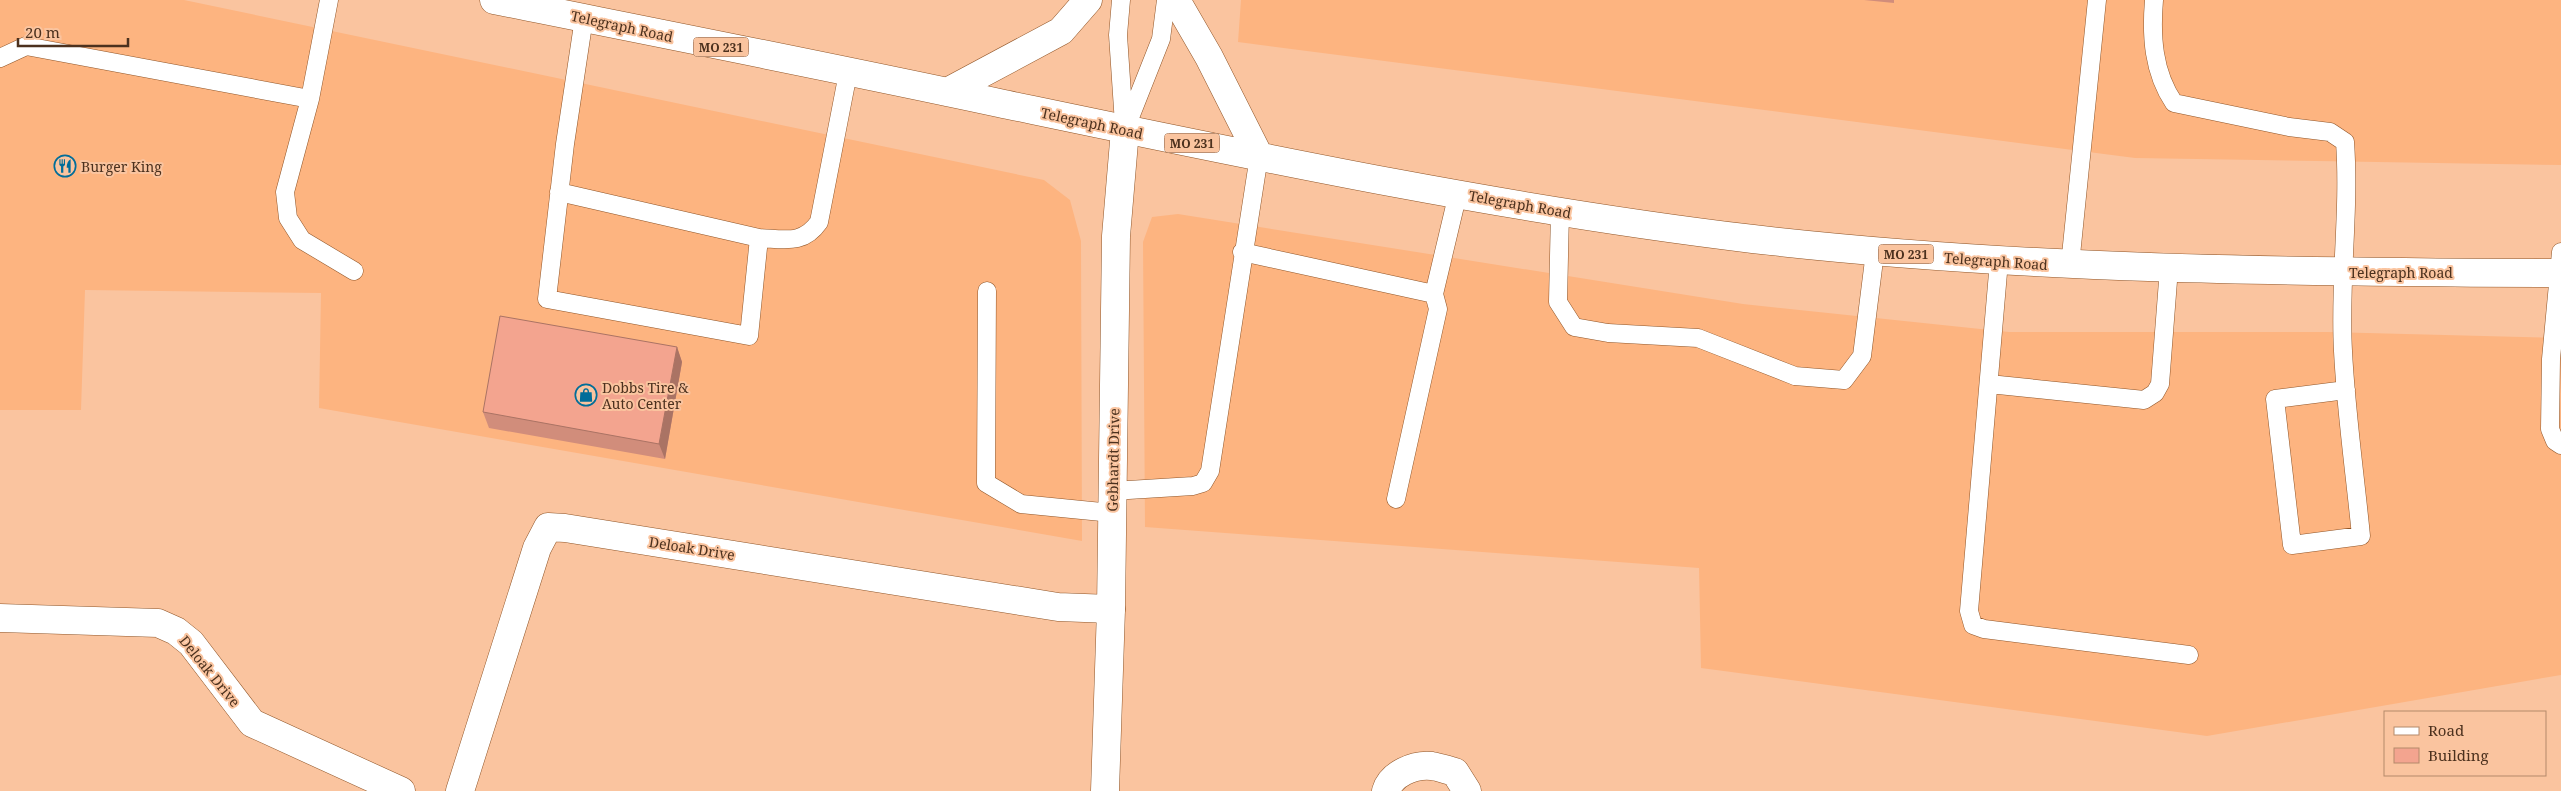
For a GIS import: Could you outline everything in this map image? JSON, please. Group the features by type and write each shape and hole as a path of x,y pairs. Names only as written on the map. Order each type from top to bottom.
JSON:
{"main road":[{"name":"Telegraph Road","path":"494,0 1259,156 1560,211 1729,236 1874,252 2070,265 2342,272 2561,266"},
{"path":"947,92 1061,31 1088,0"},
{"path":"1176,0 1209,56 1259,156"},
{"name":"Gebhardt Drive","path":"1105,791 1111,609 1116,236 1125,130"},
{"name":"Deloak Drive","path":"460,791 537,548 548,527 565,528 1058,607 1111,609"},
{"name":"Deloak Drive","path":"0,618 158,622 176,631 191,643 252,723 401,791"},
{"path":"1386,791 1388,783 1405,770 1430,766 1455,772 1468,791"}],"lane":[{"path":"329,0 310,99 285,192 288,218 302,240 354,271"},
{"path":"1121,0 1118,35 1125,130"},
{"path":"1125,130 1162,39 1166,0"},
{"path":"2070,265 2097,0"},
{"path":"2154,0 2152,23 2155,59 2162,85 2174,103 2289,127 2330,132 2344,142 2347,173 2342,272 2343,351 2361,536 2292,545 2275,399 2346,390"},
{"path":"584,18 559,192 547,299 750,336 759,238"},
{"path":"0,58 26,46 310,99"},
{"path":"559,192 759,238 793,239 810,234 819,222 848,73"},
{"path":"987,291 986,483 1021,504 1112,502 1193,486 1203,482 1210,471 1242,252 1259,156"},
{"path":"1396,499 1438,309 1434,294 1458,193"},
{"path":"1560,211 1558,302 1574,327 1608,333 1698,338 1795,376 1844,380 1862,356 1874,252"},
{"path":"1242,252 1434,294"},
{"path":"1999,261 1970,611 1973,625 1984,629 2190,655"},
{"path":"2561,266 2551,359 2550,429 2555,441 2561,445"},
{"path":"1989,384 2144,400 2155,393 2160,384 2169,268"}],"shaded area":[{"path":"0,0 184,0 1044,180 1070,200 1081,241 1082,541 319,408 321,293 85,290 81,410 0,410"},
{"path":"1241,0 2561,0 2561,165 2135,158 1238,42"},
{"path":"1178,214 1743,304 2009,332 2328,332 2561,338 2561,675 2207,736 1701,668 1699,568 1145,527 1143,242 1152,217"}],"building":[{"name":"Dobbs Tire & Auto Center","path":"500,316 677,347 659,444 483,412"}],"place":[{"name":"Burger King","path":"65,166"},
{"name":"Dobbs Tire & Auto Center","path":"586,395"}]}
